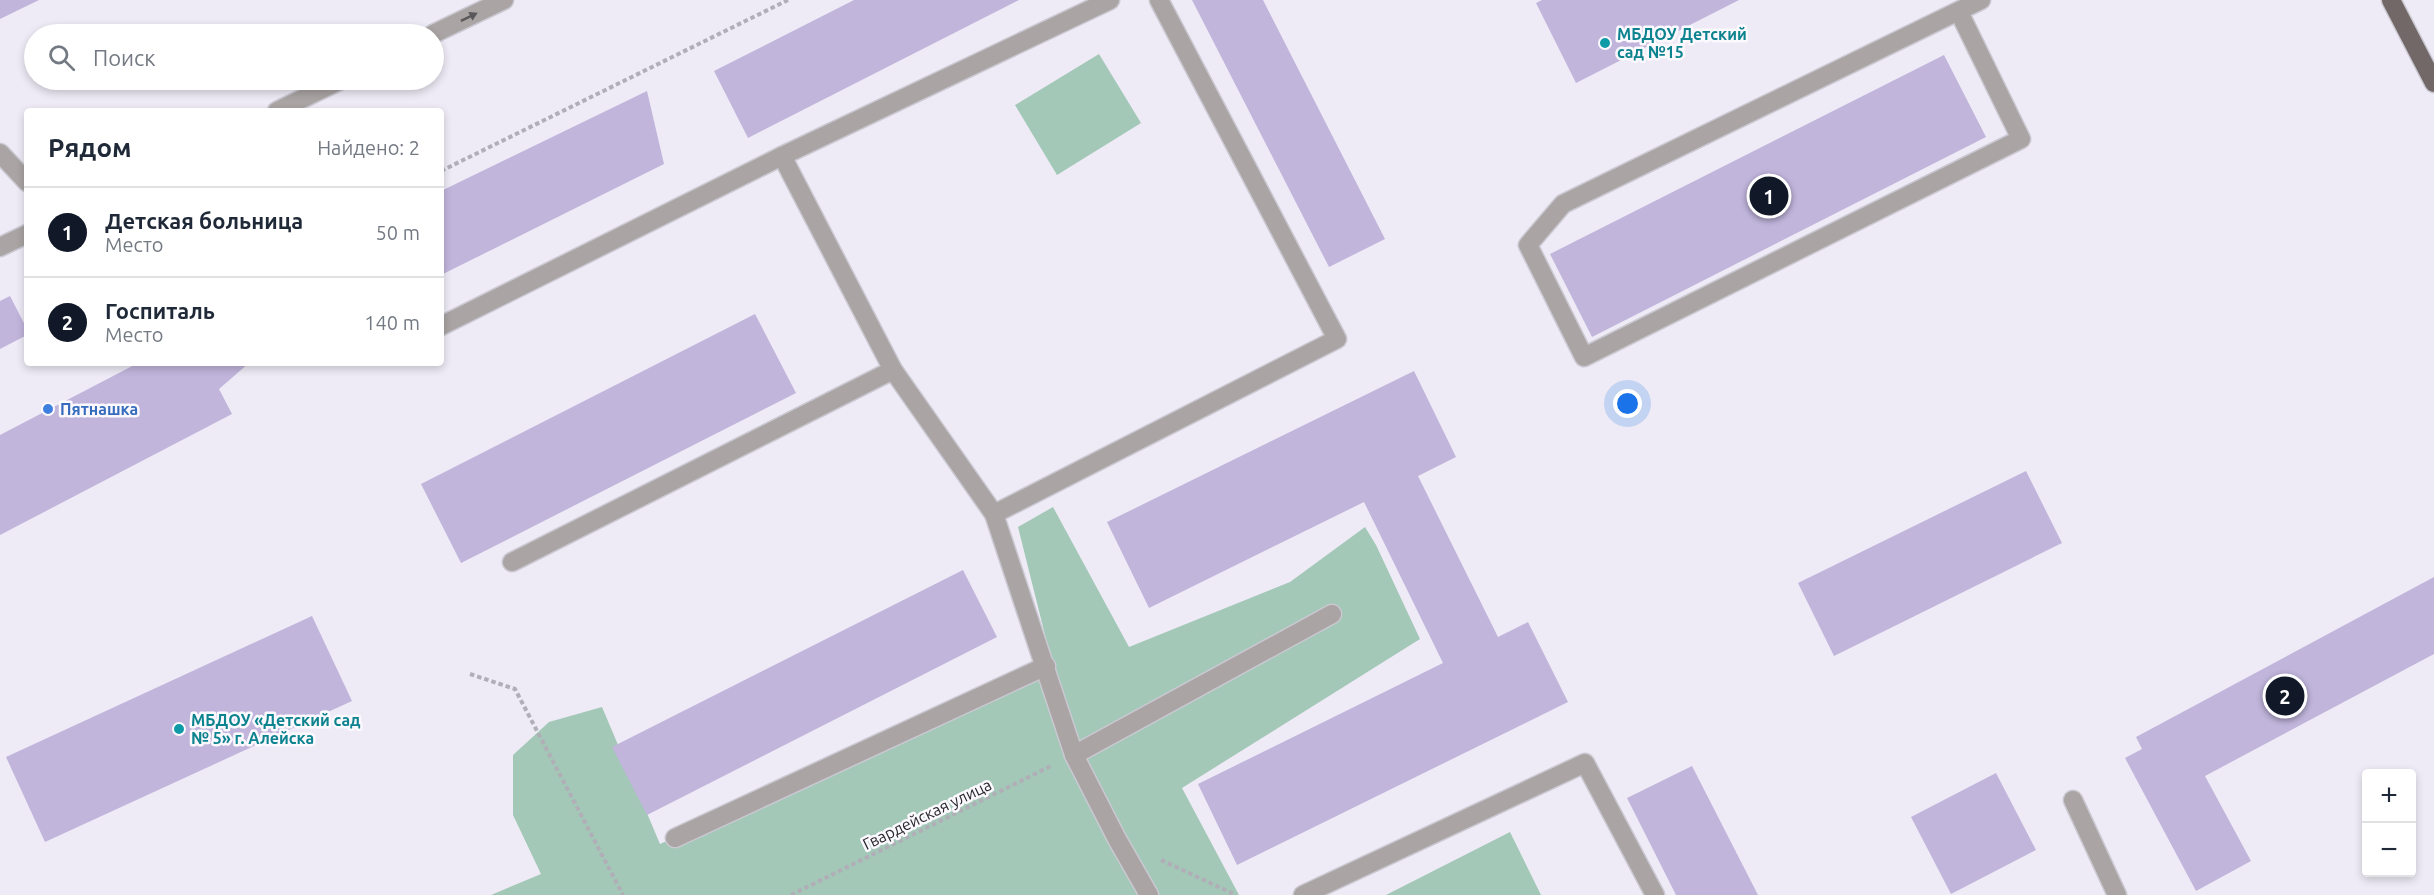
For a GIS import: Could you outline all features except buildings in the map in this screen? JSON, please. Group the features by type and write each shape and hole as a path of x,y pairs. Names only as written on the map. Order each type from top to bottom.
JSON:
{"main road":[{"path":"2391,0 2434,83"}],"street":[{"path":"444,29 504,0"},
{"path":"444,325 782,156 1110,0"},
{"path":"994,514 1337,339 1160,0"},
{"path":"1959,12 2021,139 1584,357 1528,245 1563,204 1981,0"},
{"path":"283,108 320,90"},
{"path":"0,153 24,179"},
{"path":"782,156 892,370 994,514 1074,755 1149,895"},
{"path":"0,247 24,235"},
{"path":"512,562 892,370"},
{"path":"1074,755 1332,614"},
{"path":"675,838 1046,666"},
{"path":"1303,895 1585,764 1654,895"},
{"path":"2073,800 2117,895"}],"path":[{"path":"444,170 788,0"},
{"path":"470,674 515,689 623,895"},
{"name":"Гвардейская улица","path":"791,895 1074,755"},
{"path":"1161,860 1236,895"}],"green space":[{"path":"1099,54 1141,123 1057,175 1015,105"},
{"path":"1053,507 1129,647 1290,582 1365,527 1376,545 1420,639 1182,788 1239,895 491,895 541,874 513,815 513,755 549,722 602,707 660,844 1028,681 1051,659 1018,527"},
{"path":"1510,832 1541,895 1386,895"}],"place":[{"name":"МБДОУ Детский сад №15","path":"1605,43"},
{"name":"Детская больница","path":"1769,196"},
{"name":"Пятнашка","path":"48,409"},
{"name":"Госпиталь","path":"2285,696"},
{"name":"МБДОУ «Детский сад № 5» г. Алейска","path":"179,729"}]}
